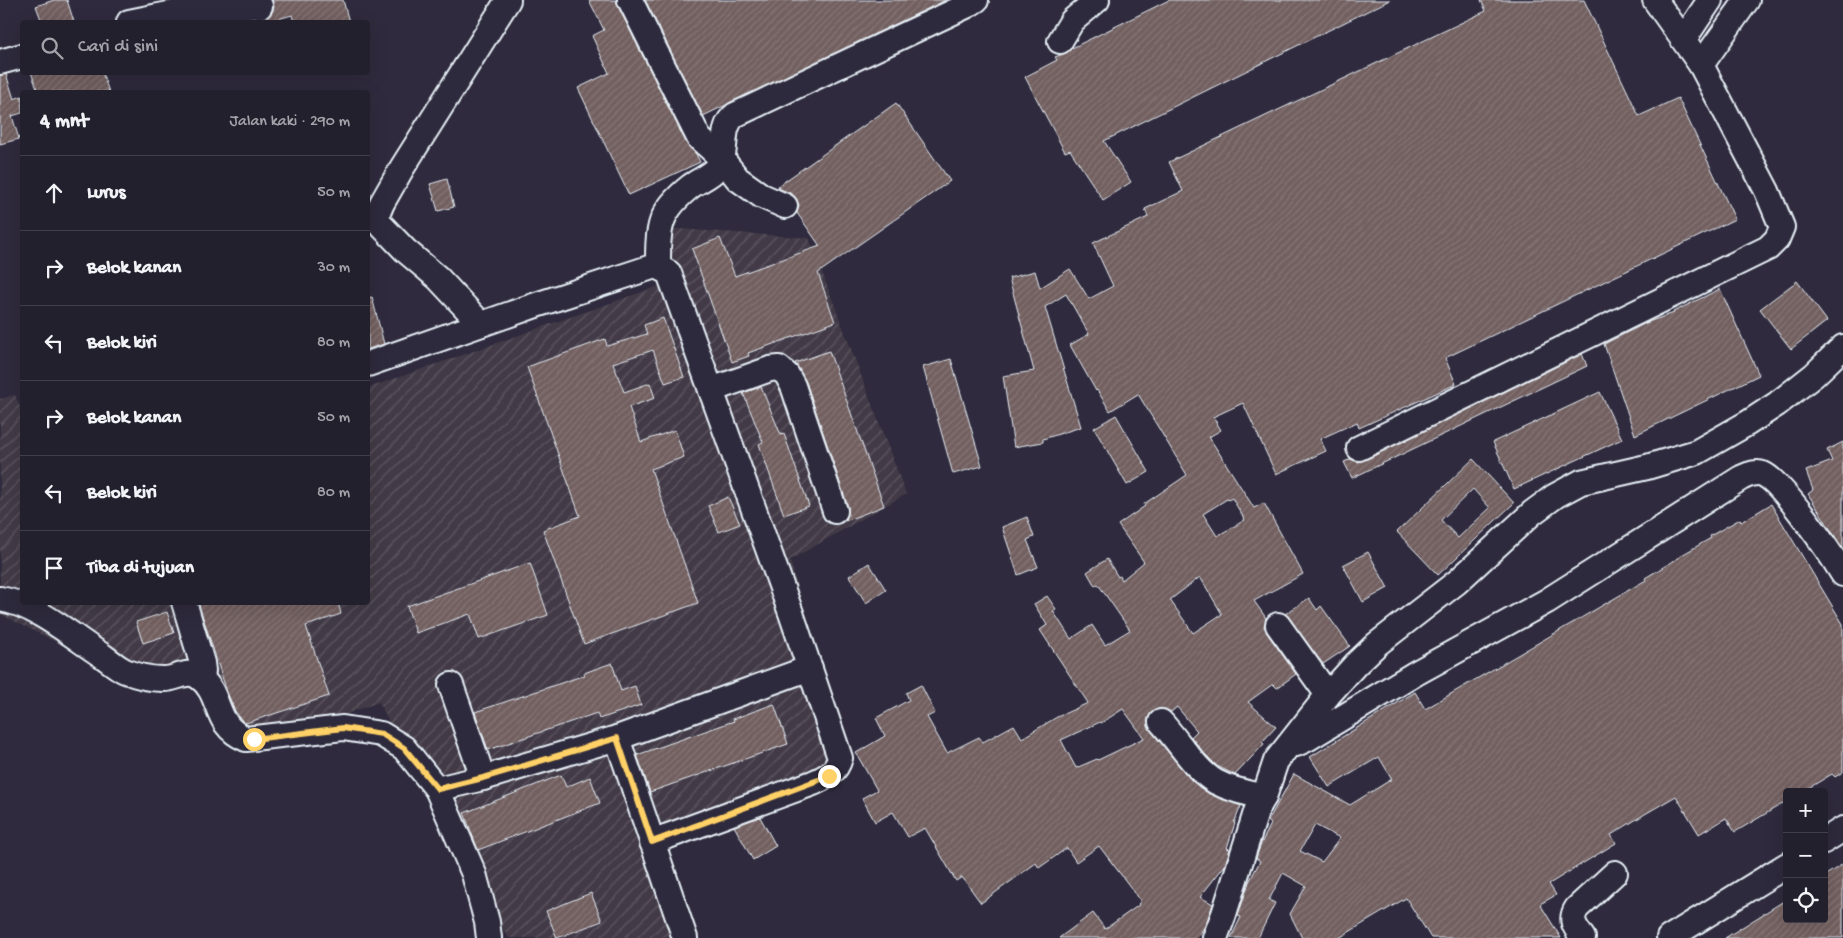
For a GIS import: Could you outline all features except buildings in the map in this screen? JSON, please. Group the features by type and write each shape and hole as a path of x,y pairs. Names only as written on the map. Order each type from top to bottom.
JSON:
{"street":[{"path":"481,324 438,278 406,251 380,224 377,215 402,168 508,0"},
{"path":"630,0 699,138 722,159 738,179 762,196 785,206"},
{"path":"658,267 658,237 661,218 673,202 691,186 717,168 722,159 726,125 735,115 976,0"},
{"path":"1060,41 1072,21 1097,0"},
{"path":"1359,448 1768,248 1777,239 1782,227 1767,191 1701,65 1655,0"},
{"path":"1684,39 1710,0"},
{"path":"1701,65 1747,0"},
{"path":"140,20 183,12 260,6"},
{"path":"0,62 20,57"},
{"path":"370,363 652,267 658,267 669,273 672,278 840,758 837,768 829,776 652,842"},
{"path":"1214,938 1224,914 1257,809 1264,797 1276,761 1328,695 1377,644 1457,582 1532,513 1555,496 1581,482 1647,467 1697,452 1777,404 1814,375 1843,347"},
{"path":"711,390 770,369 779,368 787,374 793,386 834,510"},
{"path":"1285,749 1307,739 1416,673 1547,601 1751,473 1760,473 1776,483 1832,556 1843,574"},
{"path":"0,599 37,613 125,671 165,680 187,673 199,677 208,686 228,728 246,739 343,728 382,734 404,748 438,789 474,874 487,922 489,938"},
{"path":"185,605 202,662 203,671 199,677"},
{"path":"1278,624 1328,695"},
{"path":"438,789 483,778 617,738 810,668"},
{"path":"451,685 483,778"},
{"path":"1161,722 1201,771 1214,782 1237,791 1264,797"},
{"path":"617,738 685,938"},
{"path":"1828,838 1843,829"},
{"path":"1670,938 1696,931 1783,868"},
{"path":"1583,938 1573,922 1573,914 1615,873"},
{"path":"479,897 505,938"}],"shaded area":[{"path":"663,228 809,238 906,494 790,560 846,767 657,834 695,938 509,938 466,878 379,702 251,749 192,689 135,681 0,614 0,399 15,395 20,407 20,605 370,605 370,387 679,279"}],"route":[{"path":"254,739 343,728 382,734 404,748 438,789 483,778 617,738 652,842 829,776"}]}
